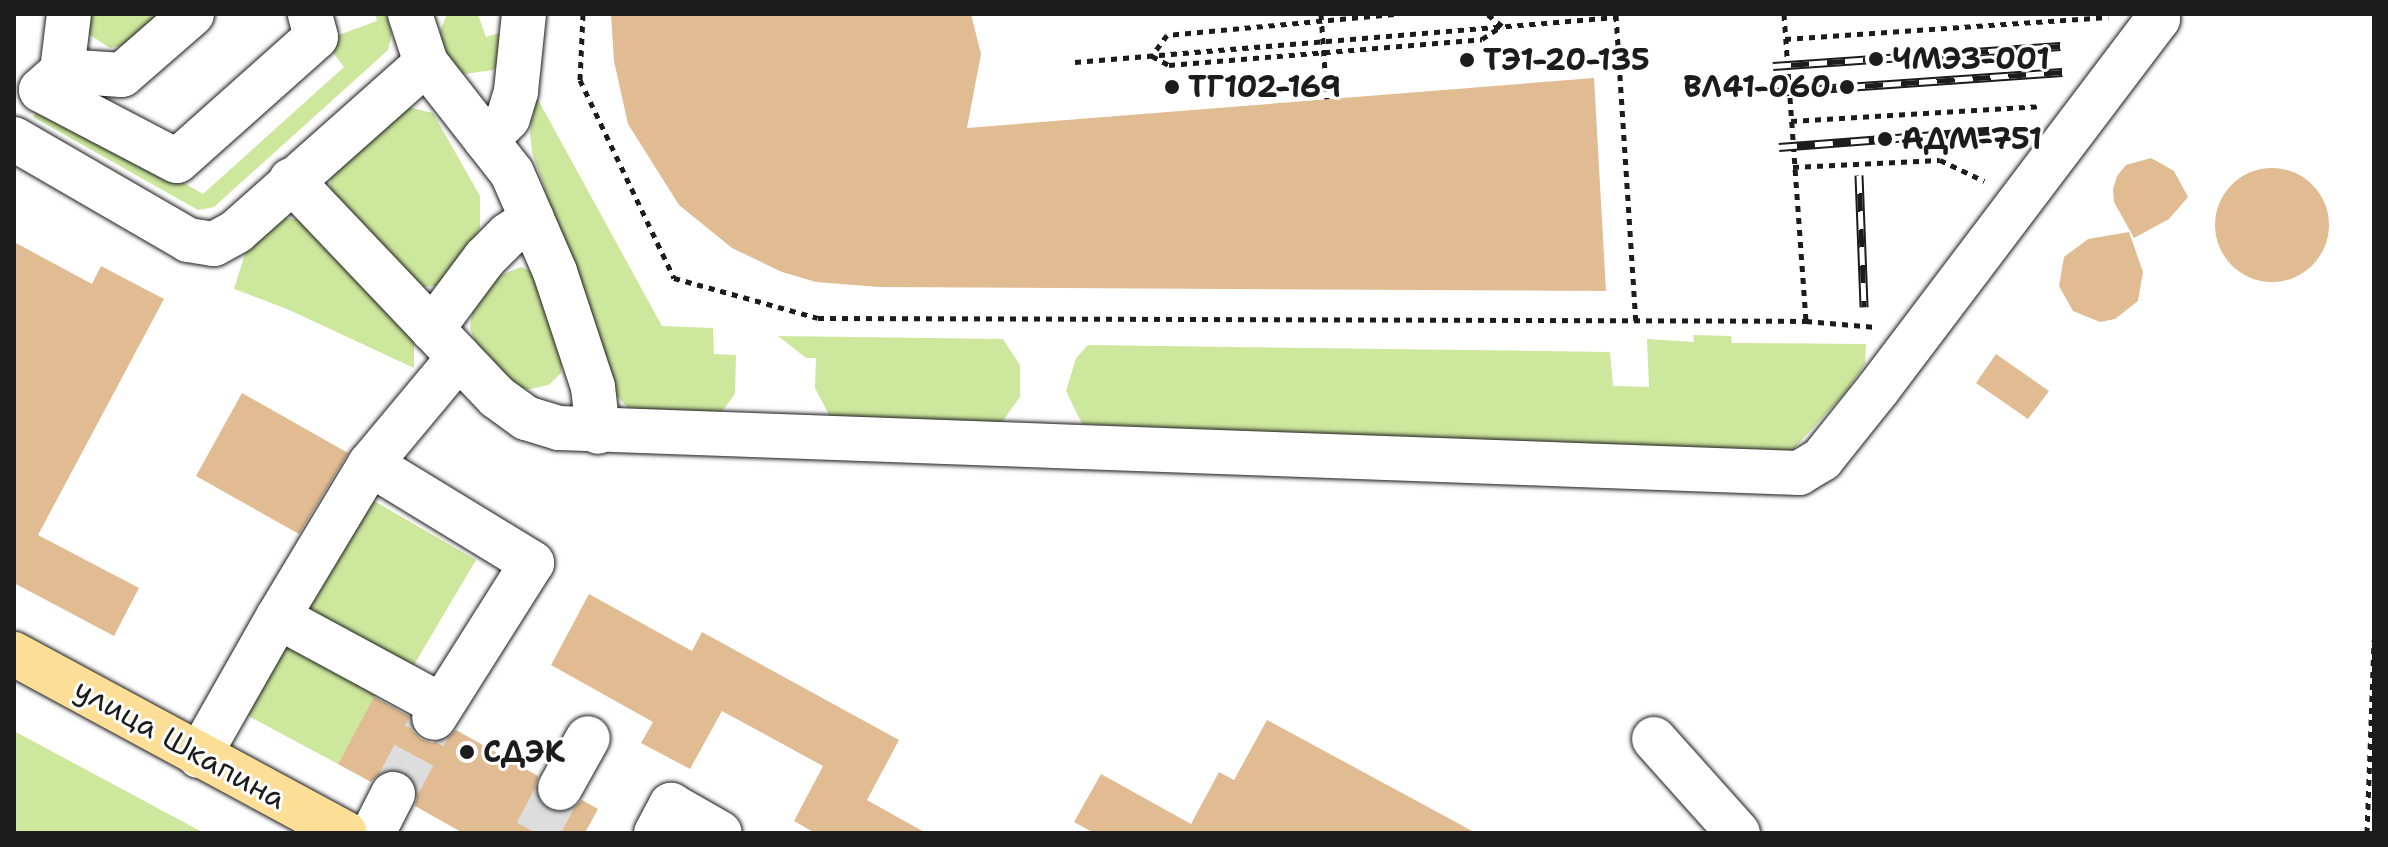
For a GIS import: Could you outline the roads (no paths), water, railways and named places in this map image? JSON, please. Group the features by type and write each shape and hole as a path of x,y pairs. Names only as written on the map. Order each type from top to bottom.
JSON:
{"main road":[{"name":"улица Шкапина","path":"14,654 345,833"}],"lane":[{"path":"39,92 69,14"},
{"path":"39,92 122,75 192,14"},
{"path":"39,92 177,161 316,37 310,14"},
{"path":"410,14 426,63 512,173 555,272 593,387 598,432"},
{"path":"486,140 508,118 516,91 524,14"},
{"path":"291,180 497,397 526,418 559,428 598,432 1799,473 1822,459 2158,19 2137,15"},
{"path":"14,139 188,240 214,244 237,231 426,63"},
{"path":"199,756 278,617 446,343 485,258 508,235 532,219"},
{"path":"278,617 437,711 532,563 370,464"},
{"path":"560,788 588,738"},
{"path":"1654,739 1738,833"},
{"path":"373,833 393,794"},
{"path":"656,833 671,805 720,833"}],"tunnel":[{"path":"393,794 434,718"},
{"path":"536,833 560,788"}],"railway":[{"path":"1773,66 2060,46"},
{"path":"1775,92 2062,72"},
{"path":"1779,147 1989,131"},
{"path":"1859,175 1864,307"}],"place":[{"name":"ЧМЭ3-001","path":"1876,59"},
{"name":"ТЭ1-20-135","path":"1467,60"},
{"name":"ТГ102-169","path":"1172,87"},
{"name":"ВЛ41-060","path":"1847,87"},
{"name":"АДМ-751","path":"1885,139"},
{"name":"СДЭК","path":"467,752"}]}
